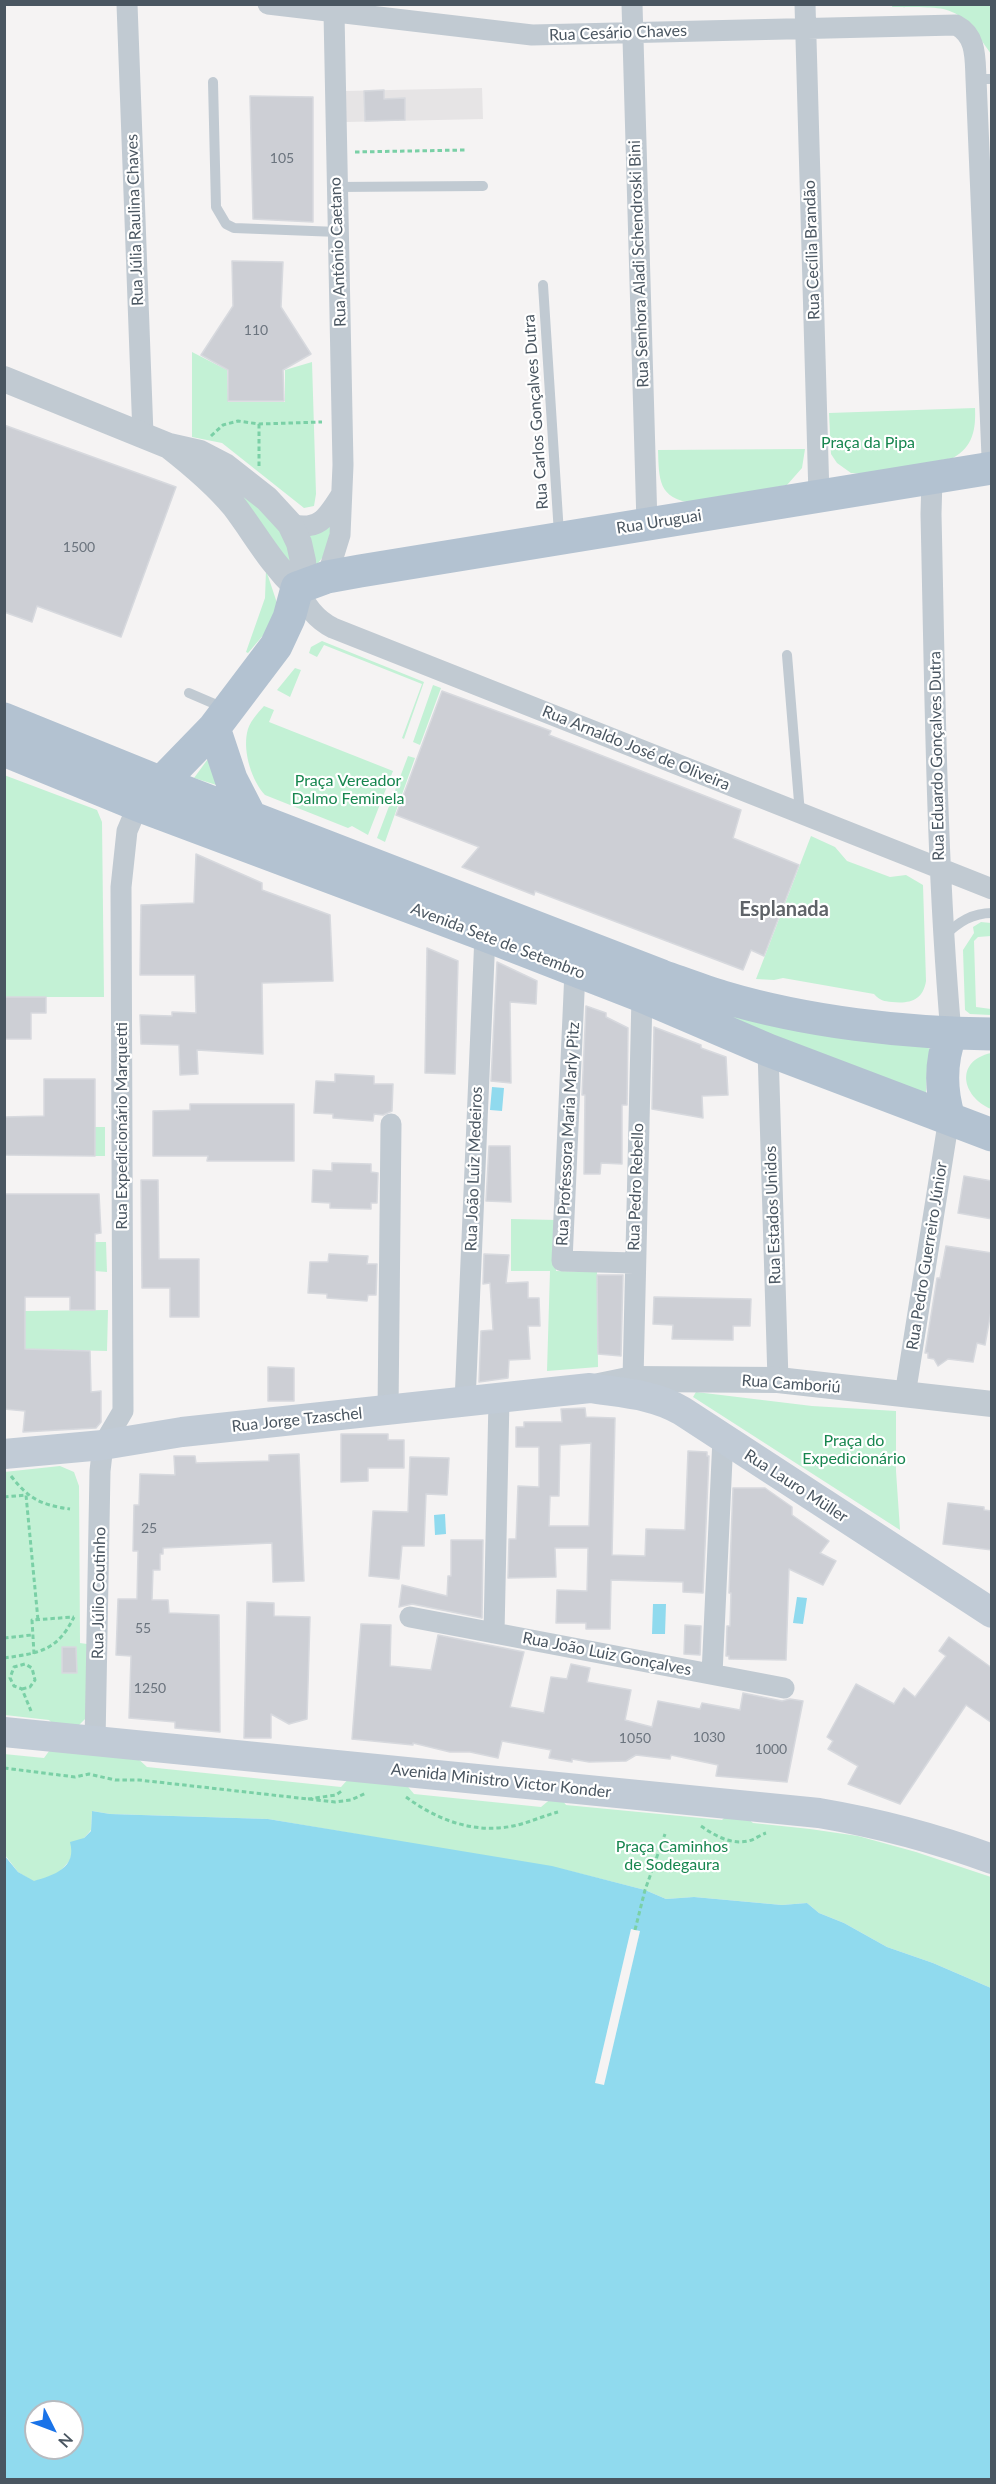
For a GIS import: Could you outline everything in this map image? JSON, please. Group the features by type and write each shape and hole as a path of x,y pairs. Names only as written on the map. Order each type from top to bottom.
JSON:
{"main road":[{"name":"Rua Uruguai","path":"312,582 560,537 992,468"},
{"name":"Rua Antônio Caetano","path":"138,806 220,719 276,646 289,618 312,582"},
{"name":"Avenida Sete de Setembro","path":"4,718 162,783 662,976 723,997 799,1014 951,1034 992,1034"},
{"path":"220,719 231,779 250,816"},
{"name":"Avenida Sete de Setembro","path":"4,750 138,806 485,935 642,996 768,1050 992,1135"},
{"path":"949,1118 942,1082 943,1057 951,1034"},
{"name":"Rua Jorge Tzaschel","path":"8,1465 103,1445 182,1432 590,1388"},
{"name":"Rua Lauro Müller","path":"590,1388 667,1402 992,1613"},
{"name":"Avenida Ministro Victor Konder","path":"4,1732 819,1813 875,1823 947,1843 992,1859"}],"street":[{"name":"Rua Júlia Raulina Chaves","path":"127,4 143,435"},
{"name":"Rua Cesário Chaves","path":"268,4 332,9 532,35 956,25 967,32 974,46 984,79"},
{"name":"Rua Senhora Aladi Schendroski Bini","path":"632,4 647,524"},
{"name":"Rua Cecília Brandão","path":"805,4 819,496"},
{"name":"Rua Antônio Caetano","path":"312,582 340,534 342,492 332,9"},
{"path":"984,79 992,456"},
{"path":"4,379 169,446 200,453 225,466 253,487 290,524 299,543 304,573 312,582"},
{"path":"169,446 202,472 234,506 265,552 312,582"},
{"name":"Rua Eduardo Gonçalves Dutra","path":"932,478 942,937 951,1034"},
{"path":"290,524 311,526 327,516 342,492"},
{"name":"Rua Arnaldo José de Oliveira","path":"312,582 308,608 321,622 333,628 800,815 992,889"},
{"name":"Rua Expedicionário Marquetti","path":"103,1445 123,1411 121,886 127,831 138,806"},
{"name":"Rua João Luiz Medeiros","path":"465,1402 485,935"},
{"name":"Rua Professora Maria Marly Pitz","path":"576,971 562,1262 634,1263"},
{"name":"Rua Pedro Rebello","path":"633,1379 642,996"},
{"name":"Rua Estados Unidos","path":"768,1050 778,1380"},
{"name":"Rua Pedro Guerreiro Júnior","path":"904,1395 949,1118"},
{"path":"388,1411 391,1124"},
{"name":"Rua Camboriú","path":"590,1388 633,1379 778,1380 992,1404"},
{"path":"494,1633 499,1399"},
{"name":"Rua João Luiz Gonçalves","path":"410,1617 712,1674 723,1438"},
{"name":"Rua Júlio Coutinho","path":"95,1742 100,1472 103,1445"},
{"path":"712,1674 784,1688"}],"lane":[{"path":"213,82 216,207 226,224 234,228 338,232"},
{"path":"336,187 483,186"},
{"name":"Rua Carlos Gonçalves Dutra","path":"543,285 560,537"},
{"path":"787,655 800,815"},
{"path":"189,693 220,719"},
{"path":"942,937 959,922 971,916 992,913"}],"path":[{"path":"336,153 465,150"},
{"path":"200,453 212,435 223,425 238,421 259,424 342,422"},
{"path":"253,487 260,476 259,424"},
{"path":"8,1465 26,1495 38,1620"},
{"path":"4,1497 26,1495 44,1503 70,1509"},
{"path":"4,1658 34,1654 52,1647 62,1639 74,1617 32,1620 34,1654"},
{"path":"4,1638 33,1635"},
{"path":"21,1656 21,1664"},
{"path":"21,1664 32,1668 35,1676 33,1684 22,1689 14,1686 10,1675 14,1667 21,1664"},
{"path":"22,1689 32,1712"},
{"path":"4,1768 75,1777 89,1774 115,1780 139,1780 335,1802 351,1800 368,1792"},
{"path":"400,1792 427,1812 454,1823 491,1829 513,1826 560,1811"},
{"path":"692,1822 721,1839 747,1842 773,1832"},
{"path":"635,1930 645,1890 665,1834"}],"shaded area":[{"path":"482,88 483,119 346,122 345,91"}],"green space":[{"path":"893,4 991,5 991,54 969,25 951,11 928,7 892,7"},
{"path":"192,352 227,370 228,402 285,402 285,370 312,362 316,494 314,506 304,508 222,443 192,437"},
{"name":"Praça da Pipa","path":"975,408 972,437 960,454 953,458 866,474 851,473 837,463 831,454 829,413"},
{"path":"805,449 802,468 787,485 693,503 673,497 667,492 660,478 658,450"},
{"path":"221,472 292,539 290,569"},
{"path":"328,524 331,527 326,553 315,567 306,531"},
{"path":"266,570 278,606 283,612 248,653 246,652 265,598"},
{"path":"322,641 424,682 404,739 402,738 422,684 324,645 317,657 309,653 311,647"},
{"path":"295,668 301,670 290,697 277,690"},
{"path":"433,685 441,688 420,745 413,742"},
{"name":"Praça Vereador Dalmo Feminela","path":"264,706 274,710 269,722 393,771 368,835 352,826 348,828 265,795 260,789 250,766 246,741 250,725"},
{"path":"213,752 223,787 194,778"},
{"path":"408,756 415,758 385,842 377,838"},
{"path":"4,775 97,810 102,822 104,997 5,997"},
{"path":"811,836 835,847 847,861 890,877 906,875 923,885 926,981 919,997 904,1002 889,1002 874,994 783,978 756,979"},
{"path":"981,922 991,923 991,936 978,937 974,941 976,1007 991,1009 991,1015 970,1014 965,1010 963,950 974,933 973,927"},
{"path":"681,1002 928,1047 930,1050 926,1093"},
{"path":"992,1053 991,1109 973,1096 966,1079 967,1071 972,1063 979,1057"},
{"path":"95,1127 105,1127 105,1156 95,1156"},
{"path":"511,1219 557,1220 556,1271 597,1272 598,1367 547,1371 550,1271 511,1271"},
{"path":"95,1242 106,1242 107,1272 95,1271"},
{"path":"108,1310 107,1351 25,1349 25,1311"},
{"name":"Praça do Expedicionário","path":"696,1392 812,1406 896,1411 896,1471 900,1530 693,1397"},
{"path":"60,1466 74,1472 79,1486 80,1643 87,1644 86,1718 79,1725 55,1726 49,1720 5,1715 4,1472"},
{"name":"Praça Caminhos de Sodegaura","path":"52,1747 134,1755 147,1767 341,1787 350,1777 404,1782 414,1794 541,1807 553,1797 560,1797 566,1805 722,1820 727,1815 746,1817 753,1823 858,1836 991,1877 991,1988 933,1963 887,1947 844,1923 819,1913 807,1903 782,1905 694,1897 666,1899 645,1890 566,1870 268,1819 110,1814 92,1811 91,1830 72,1852 70,1860 58,1874 34,1882 18,1872 5,1855 4,1754 44,1758"}],"water":[{"path":"492,1087 504,1088 502,1111 490,1110"},
{"path":"445,1514 446,1534 435,1535 434,1515"},
{"path":"797,1597 807,1598 803,1624 793,1623"},
{"path":"653,1604 666,1604 665,1634 652,1634"},
{"path":"92,1811 110,1814 268,1819 552,1866 645,1890 666,1899 694,1897 782,1905 807,1903 819,1913 844,1923 887,1947 933,1963 991,1988 991,2479 5,2479 4,1855 18,1872 34,1881 62,1869 70,1858 70,1842 84,1838 91,1831"}],"pier":[{"path":"631,1929 640,1931 604,2085 595,2083"}],"building":[{"path":"384,90 384,99 405,98 405,120 365,121 364,91"},
{"path":"250,96 313,97 313,222 253,219"},
{"path":"232,261 283,262 281,307 311,354 283,370 284,401 228,401 228,370 201,355 233,306"},
{"path":"4,425 176,487 121,637 37,606 32,622 4,612"},
{"path":"442,691 551,731 549,735 741,810 733,838 799,865 764,956 751,950 743,970 535,891 534,895 462,867 479,847 396,815"},
{"path":"196,854 262,883 262,890 330,915 333,981 262,983 263,1054 197,1050 198,1074 180,1075 179,1045 141,1044 140,1015 172,1016 172,1012 196,1013 195,975 140,975 141,905 194,903"},
{"path":"427,948 458,961 455,1074 425,1073"},
{"path":"497,962 537,981 536,1004 510,1002 511,1083 491,1081"},
{"path":"4,997 46,997 46,1013 31,1013 31,1039 4,1039"},
{"path":"586,1006 606,1013 606,1017 628,1028 627,1105 622,1105 622,1164 601,1163 600,1174 584,1174 585,1095 582,1095"},
{"path":"654,1027 726,1057 728,1095 702,1096 703,1118 652,1109"},
{"path":"335,1074 374,1076 374,1084 393,1084 392,1111 383,1115 374,1114 373,1121 333,1118 333,1114 314,1113 316,1081 335,1082"},
{"path":"44,1079 95,1079 95,1156 4,1155 5,1117 44,1116"},
{"path":"190,1104 294,1104 294,1161 207,1161 208,1156 153,1156 153,1111 190,1110"},
{"path":"489,1146 510,1146 511,1202 486,1201"},
{"path":"332,1163 371,1164 371,1172 378,1173 377,1203 371,1203 371,1209 330,1208 330,1203 312,1202 313,1170 332,1171"},
{"path":"964,1176 992,1181 992,1219 958,1213"},
{"path":"141,1180 158,1180 159,1259 199,1259 199,1317 170,1317 170,1288 142,1288"},
{"path":"4,1194 99,1194 101,1233 95,1234 95,1310 70,1310 70,1297 25,1297 25,1349 90,1351 91,1392 101,1391 101,1422 96,1428 23,1432 25,1411 4,1409"},
{"path":"946,1246 992,1253 992,1306 985,1345 977,1343 973,1362 948,1359 938,1366 934,1359 928,1358 928,1353 925,1353 937,1278 940,1278"},
{"path":"329,1254 368,1256 367,1264 377,1264 376,1295 368,1295 367,1301 327,1298 327,1294 308,1293 310,1262 328,1262"},
{"path":"484,1254 509,1255 506,1283 528,1282 528,1298 539,1298 540,1326 528,1326 530,1359 509,1360 508,1378 479,1382 481,1331 493,1330 490,1283 483,1284"},
{"path":"597,1275 623,1275 621,1356 598,1354"},
{"path":"654,1297 751,1299 750,1326 733,1326 733,1340 672,1339 673,1325 653,1324"},
{"path":"268,1367 294,1368 294,1401 268,1401"},
{"path":"585,1408 586,1417 615,1418 612,1555 645,1556 646,1529 685,1530 688,1451 707,1452 709,1456 703,1593 683,1592 683,1582 611,1580 610,1629 586,1629 586,1623 556,1623 557,1590 587,1591 588,1548 555,1548 556,1577 508,1578 509,1539 516,1539 518,1486 539,1487 539,1447 516,1447 516,1427 524,1427 524,1422 562,1422 561,1409","holes":["591,1443 589,1526 549,1526 550,1496 559,1496 560,1445"]},
{"path":"341,1434 388,1434 388,1440 404,1440 404,1468 368,1468 368,1481 341,1482"},
{"path":"299,1454 304,1581 273,1582 272,1543 163,1548 163,1554 160,1554 160,1570 153,1570 152,1600 168,1600 169,1613 219,1615 220,1732 175,1728 175,1722 129,1718 131,1656 116,1655 118,1599 137,1599 138,1551 133,1551 134,1505 139,1505 140,1474 175,1475 174,1456 195,1456 196,1463 269,1461 269,1455"},
{"path":"410,1457 449,1458 447,1495 426,1494 424,1546 402,1546 399,1579 369,1576 373,1511 408,1512"},
{"path":"733,1488 765,1488 792,1507 792,1515 829,1541 820,1553 836,1561 823,1585 789,1569 786,1660 729,1659 729,1656 726,1656 727,1626 730,1626"},
{"path":"948,1503 984,1507 984,1510 992,1511 992,1550 943,1544"},
{"path":"451,1540 483,1540 482,1618 412,1604 399,1607 402,1585 447,1596 448,1576 451,1576"},
{"path":"247,1602 274,1603 274,1616 310,1617 307,1719 289,1724 271,1714 271,1738 244,1738"},
{"path":"361,1624 391,1625 390,1666 431,1670 438,1635 524,1652 510,1707 544,1713 551,1677 567,1679 571,1664 590,1668 587,1682 631,1690 625,1720 652,1727 658,1701 700,1709 702,1703 740,1710 743,1693 782,1701 790,1699 803,1701 787,1782 716,1776 718,1765 671,1755 670,1759 636,1755 626,1761 589,1762 572,1759 572,1762 549,1758 551,1750 502,1741 498,1758 470,1752 450,1752 413,1743 413,1745 352,1739"},
{"path":"685,1625 701,1626 700,1655 684,1654"},
{"path":"949,1637 992,1668 992,1723 966,1705 900,1804 848,1784 858,1766 828,1749 833,1741 827,1737 856,1684 894,1704 904,1688 915,1697 946,1656 939,1651"},
{"path":"62,1647 76,1647 77,1673 62,1673"}],"district":[{"name":"Esplanada","path":"784,910"}]}
